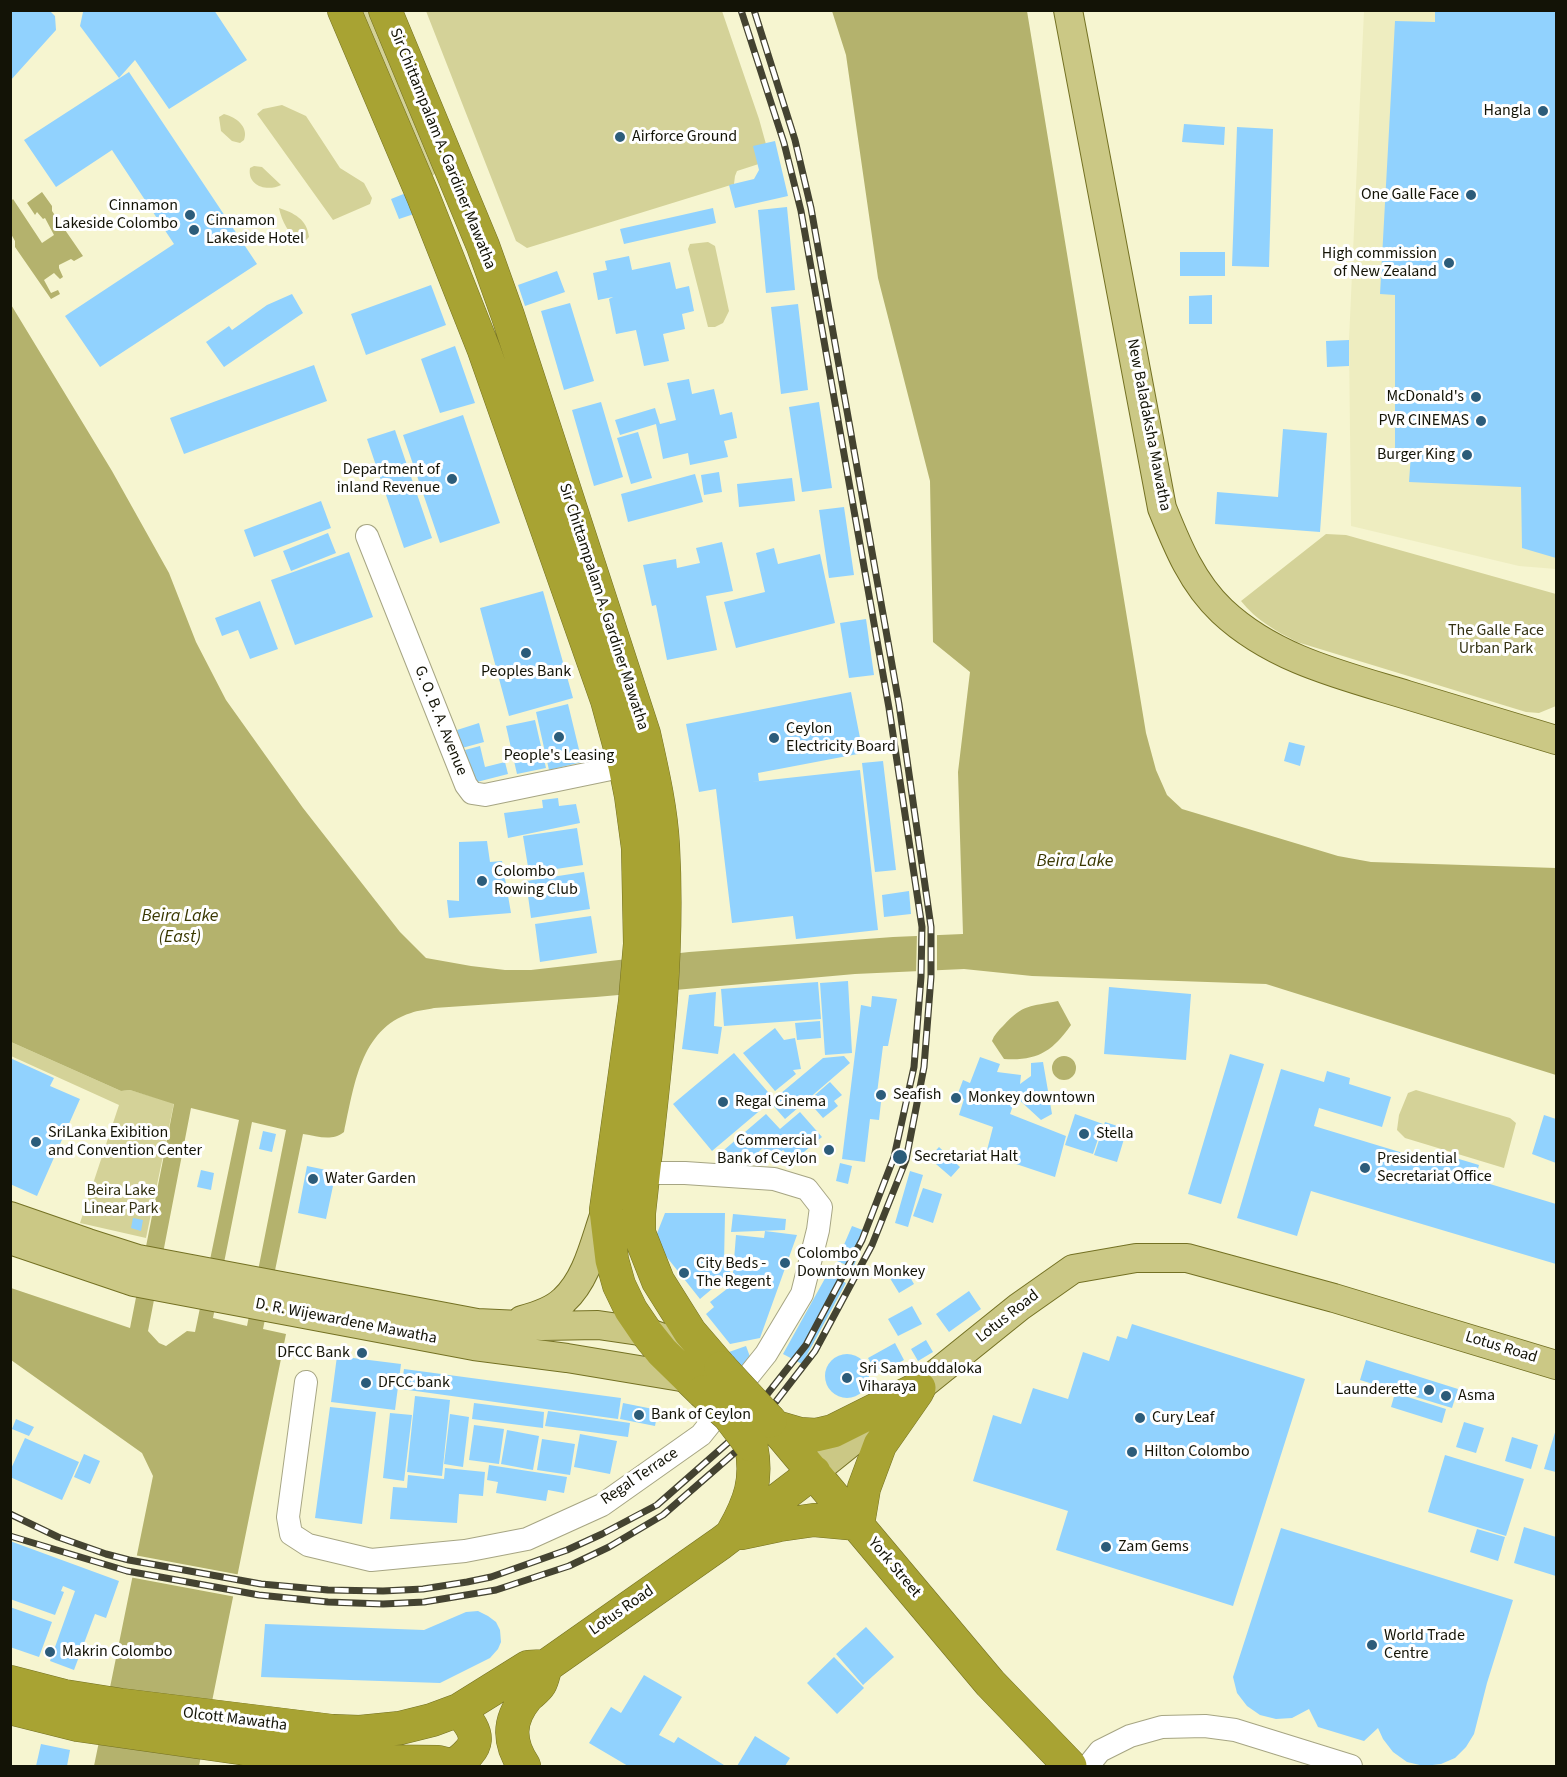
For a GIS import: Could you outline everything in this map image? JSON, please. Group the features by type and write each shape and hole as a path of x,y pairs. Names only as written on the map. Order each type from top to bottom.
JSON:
{"highway":[{"name":"Sir Chittampalam A. Gardiner Mawatha","path":"344,10 423,196 484,350 607,700 631,796 652,944"},
{"name":"Sir Chittampalam A. Gardiner Mawatha","path":"385,10 483,246 508,316 644,734 656,790 663,845 648,1001 639,1233"},
{"name":"Sir Chittampalam A. Gardiner Mawatha","path":"648,1001 610,1173 606,1210 612,1260 619,1285 631,1310 646,1332 703,1379"},
{"path":"639,1233 668,1299 690,1332 703,1379"},
{"name":"York Street","path":"703,1379 729,1416 766,1431 814,1472 990,1683 1070,1767"},
{"path":"730,1536 746,1510 753,1484 754,1464 766,1431 816,1435 833,1431 920,1388"},
{"path":"730,1536 814,1520 858,1524 864,1488 880,1445 920,1388"},
{"name":"Lotus Road","path":"459,1710 528,1667 546,1665 730,1536 814,1472"},
{"name":"Lotus Road","path":"518,1753 515,1717 527,1697 540,1683 546,1665"},
{"name":"Olcott Mawatha","path":"10,1682 37,1690 87,1713"},
{"name":"Olcott Mawatha","path":"10,1708 45,1718 87,1713 227,1733 342,1761 372,1764 423,1761 454,1766"},
{"path":"454,1766 467,1756 474,1745 475,1736 459,1710"},
{"name":"Olcott Mawatha","path":"227,1733 360,1732 417,1724 459,1710"}],"main road":[{"name":"New Baladaksha Mawatha","path":"1068,10 1162,508 1192,574 1220,610 1256,638 1314,667 1557,740"},
{"path":"508,1324 542,1314 564,1300 580,1279 606,1210"},
{"name":"D. R. Wijewardene Mawatha","path":"10,1216 88,1243 136,1270"},
{"path":"567,1358 597,1325 619,1285 639,1233"},
{"name":"D. R. Wijewardene Mawatha","path":"10,1240 136,1270 295,1301 474,1346 703,1379"},
{"name":"Lotus Road","path":"814,1472 1019,1307 1073,1269 1136,1258 1187,1258 1334,1298 1557,1365"},
{"name":"D. R. Wijewardene Mawatha","path":"295,1301 477,1323 597,1325 646,1332"}],"street":[{"name":"G. O. B. A. Avenue","path":"367,536 466,784 472,793 484,795 625,766"},
{"path":"610,1173 643,1172"},
{"name":"Regal Terrace","path":"306,1382 288,1517 291,1534 308,1545 371,1560 465,1551 527,1539 602,1504 701,1436 766,1354 802,1294 818,1230 821,1207 807,1189 774,1179 643,1172"},
{"path":"1088,1767 1100,1751 1130,1736 1162,1726 1205,1726 1234,1730 1351,1767"}],"shaded area":[{"name":"One Galle Face","path":"1364,11 1556,11 1556,569 1519,566 1351,526 1349,340"}],"green space":[{"path":"361,11 373,11 434,175 431,175"},
{"name":"Airforce Ground","path":"426,11 722,11 759,119 769,155 768,161 737,171 734,184 527,248 516,241"},
{"path":"282,105 306,116 340,168 364,183 372,198 370,204 333,220 257,114 263,109"},
{"path":"224,114 237,120 243,127 245,135 244,140 240,143 232,141 221,131 219,117"},
{"path":"262,167 281,185 270,188 259,186 250,174 250,168"},
{"path":"279,208 303,221 309,237 304,242 298,243 292,235 284,223"},
{"path":"708,242 715,246 729,311 723,323 715,327 708,327 688,249 690,244"},
{"name":"The Galle Face Urban Park","path":"1326,534 1346,535 1556,594 1556,706 1539,713 1526,712 1297,642 1274,629 1247,608 1241,601"},
{"name":"Beira Lake Linear Park","path":"11,1042 121,1091 130,1090 174,1103 146,1238 80,1223 119,1105 11,1056"},
{"path":"1416,1090 1510,1118 1516,1123 1504,1168 1405,1138 1397,1130 1399,1115 1408,1093"}],"water":[{"path":"832,11 1027,11 1146,733 1156,770 1167,795 1182,809 1338,856 1371,862 1556,868 1556,1075 1266,984 1032,976 964,969 855,974 596,997 434,1008 414,1012 394,1021 380,1032 362,1062 344,1132 329,1138 303,1134 263,1329 286,1334 199,1766 94,1766 153,1476 142,1453 11,1360 11,1288 130,1328 174,1104 130,1090 121,1091 11,1042 10,303 112,471 169,573 196,642 226,700 303,808 400,932 426,958 505,970 531,970 689,952 963,934 958,772 970,672 933,642 930,481 878,278 846,55","holes":["191,1108 239,1120 195,1332 187,1331 166,1346 159,1343 148,1331","252,1122 286,1130 247,1326 213,1318"]},
{"path":"42,192 52,206 52,211 83,256 59,265 63,277 60,279 54,273 44,280 51,293 58,290 60,294 51,299 15,247 11,234 11,201 13,199 42,243 54,235 45,218 43,219 37,212 35,215 27,203"},
{"path":"1058,1001 1071,1025 1057,1042 1035,1056 1004,1059 992,1041 999,1030 1022,1010 1034,1005"},
{"path":"1064,1056 1073,1059 1076,1068 1073,1077 1064,1080 1055,1077 1052,1068 1055,1059"}],"pier":[{"path":"937,932 937,973 916,974 917,933"},
{"path":"134,1555 241,1575 236,1597 129,1577"}],"building":[{"path":"10,10 49,10 55,16 56,30 10,81"},
{"path":"85,10 214,10 247,60 169,109 135,60 119,78 80,26"},
{"name":"One Galle Face","path":"1435,10 1556,10 1556,558 1522,548 1521,487 1409,482 1411,454 1395,451 1395,295 1380,294 1395,21 1435,22"},
{"name":"Cinnamon Lakeside Colombo","path":"129,72 257,264 100,367 65,316 174,244 112,150 56,187 24,140"},
{"path":"1184,124 1225,127 1224,145 1182,142"},
{"path":"1237,127 1273,129 1269,267 1232,266"},
{"path":"775,141 788,196 735,208 729,185 754,179 759,170 753,146"},
{"path":"406,193 414,214 399,219 391,199"},
{"path":"787,207 795,290 766,293 758,210"},
{"path":"713,208 716,223 624,244 620,229"},
{"path":"1180,252 1225,252 1225,276 1180,276"},
{"path":"629,256 632,270 670,262 676,289 689,286 694,311 682,314 685,329 663,334 669,361 644,366 636,330 616,334 609,299 613,297 598,300 593,273 607,270 605,261"},
{"path":"557,271 565,292 525,306 518,285"},
{"path":"431,285 446,325 366,355 351,314"},
{"path":"292,294 303,313 224,367 206,342 229,326 232,330 267,305"},
{"path":"1212,295 1212,324 1189,324 1189,296"},
{"path":"570,303 594,381 564,390 541,311"},
{"path":"798,304 808,390 781,394 771,307"},
{"path":"1349,340 1349,366 1327,367 1326,341"},
{"path":"455,346 475,403 440,413 421,359"},
{"path":"314,365 327,401 184,454 170,418"},
{"path":"689,379 692,394 714,389 720,415 732,412 737,438 724,441 728,457 690,465 688,453 663,459 656,424 620,435 615,420 655,408 660,424 676,420 667,383"},
{"path":"601,402 623,477 594,486 572,410"},
{"path":"819,402 832,488 802,492 789,407"},
{"name":"Department of inland Revenue","path":"463,415 500,523 440,543 403,435"},
{"path":"1283,429 1327,433 1320,532 1215,524 1217,492 1278,497"},
{"path":"395,430 432,538 404,548 367,439"},
{"path":"638,432 652,478 631,484 617,438"},
{"path":"719,472 722,492 704,495 701,475"},
{"path":"695,474 703,502 628,522 621,494"},
{"path":"792,478 795,501 739,507 737,484"},
{"path":"321,501 331,528 254,557 244,530"},
{"path":"844,507 854,575 829,578 819,510"},
{"path":"328,533 336,553 291,571 283,551"},
{"path":"722,542 733,591 706,596 717,650 667,660 656,605 652,606 643,565 676,559 677,568 700,563 696,548"},
{"path":"774,548 778,564 820,554 835,623 736,648 724,602 765,592 756,553"},
{"path":"349,552 373,617 295,645 271,580"},
{"name":"Peoples Bank","path":"543,591 573,698 509,716 480,608"},
{"path":"260,601 278,649 250,659 238,630 222,636 215,618"},
{"path":"866,619 874,675 849,678 840,623"},
{"path":"851,692 863,753 758,773 759,781 751,782 860,770 878,930 796,939 793,916 732,923 716,789 699,792 686,724"},
{"name":"People's Leasing","path":"568,704 582,762 549,770 536,712"},
{"path":"535,720 546,768 517,774 506,726"},
{"path":"479,723 484,742 462,748 457,730"},
{"path":"1289,742 1305,746 1300,766 1284,761"},
{"path":"480,746 485,767 505,762 508,774 473,783 465,750"},
{"path":"883,761 896,870 875,872 862,763"},
{"path":"558,798 559,806 576,804 580,823 508,838 504,813 543,808 542,800"},
{"path":"577,828 583,865 529,873 523,836"},
{"name":"Colombo Rowing Club","path":"487,841 490,862 502,861 511,913 449,918 447,900 459,901 459,842"},
{"path":"584,872 590,909 531,918 526,881"},
{"path":"909,891 911,914 884,917 882,895"},
{"path":"591,916 597,953 540,962 535,924"},
{"path":"848,981 852,1053 825,1055 820,983"},
{"path":"818,982 821,1019 724,1026 721,989"},
{"path":"1109,987 1191,994 1186,1060 1104,1054"},
{"path":"716,992 714,1026 722,1027 718,1054 682,1049 689,995"},
{"path":"872,996 897,999 888,1046 883,1046 876,1101 881,1102 879,1120 870,1119 865,1162 842,1159 861,1005 871,1007"},
{"path":"820,1021 821,1038 797,1040 795,1023"},
{"path":"775,1028 784,1040 795,1038 801,1069 793,1070 796,1074 775,1091 743,1053"},
{"name":"Regal Cinema","path":"734,1053 774,1099 823,1058 844,1056 850,1063 785,1119 770,1102 712,1151 673,1104"},
{"path":"1230,1054 1264,1064 1221,1204 1188,1194"},
{"path":"980,1057 1000,1064 997,1072 1021,1075 1020,1084 1031,1076 1031,1063 1043,1062 1052,1114 1041,1120 1016,1097 1010,1114 1066,1136 1055,1177 986,1154 993,1127 959,1115 964,1099 957,1096 963,1080 970,1083"},
{"name":"SriLanka Exibition and Convention Center","path":"10,1058 54,1078 50,1086 80,1099 37,1196 10,1184"},
{"name":"Presidential Secretariat Office","path":"1281,1069 1324,1082 1327,1071 1350,1078 1349,1084 1391,1097 1382,1127 1319,1108 1314,1126 1436,1163 1439,1153 1479,1165 1477,1172 1492,1177 1490,1184 1556,1204 1556,1264 1311,1191 1297,1236 1237,1218"},
{"path":"830,1082 842,1095 834,1101 838,1106 823,1118 808,1101"},
{"path":"800,1112 822,1137 793,1161 783,1150 772,1159 763,1148 740,1168 724,1150 766,1114 780,1129"},
{"name":"Stella","path":"1075,1114 1103,1124 1093,1154 1065,1145"},
{"path":"1544,1115 1556,1119 1556,1163 1532,1154"},
{"path":"1105,1122 1127,1129 1117,1162 1094,1155"},
{"path":"263,1131 276,1134 272,1152 259,1149"},
{"path":"939,1147 960,1167 951,1177 929,1158"},
{"path":"840,1163 852,1166 848,1184 836,1181"},
{"path":"307,1166 336,1172 326,1219 298,1213"},
{"path":"201,1170 214,1173 211,1190 197,1187"},
{"path":"910,1171 923,1175 908,1227 895,1223"},
{"path":"923,1188 942,1194 933,1223 913,1216"},
{"path":"665,1213 725,1213 724,1263 731,1273 700,1299 654,1241"},
{"path":"733,1214 786,1219 785,1230 731,1232"},
{"path":"133,1218 143,1220 141,1231 131,1228"},
{"path":"852,1226 868,1232 853,1268 837,1261"},
{"path":"765,1231 797,1235 760,1338 730,1344 706,1314 714,1307 710,1302 732,1285 736,1235 764,1238"},
{"path":"903,1265 914,1284 899,1293 888,1275"},
{"path":"828,1273 846,1283 802,1364 783,1354"},
{"path":"969,1291 981,1309 949,1332 936,1314"},
{"path":"912,1306 922,1324 898,1336 888,1319"},
{"name":"Hilton Colombo","path":"1132,1324 1305,1379 1233,1606 1056,1550 1068,1511 973,1481 993,1415 1021,1424 1033,1388 1068,1399 1083,1352 1109,1361 1117,1336 1127,1339"},
{"path":"926,1340 933,1352 918,1361 911,1349"},
{"path":"895,1343 904,1360 877,1374 868,1358"},
{"path":"746,1346 752,1362 735,1368 729,1352"},
{"name":"Sri Sambuddaloka Viharaya","path":"847,1354 863,1360 869,1376 863,1392 847,1398 831,1392 825,1376 831,1360"},
{"name":"DFCC bank","path":"337,1356 401,1364 395,1410 331,1402"},
{"path":"1366,1360 1458,1389 1452,1408 1360,1380"},
{"path":"404,1369 621,1398 618,1419 401,1389"},
{"path":"1395,1393 1446,1409 1442,1423 1391,1407"},
{"path":"415,1396 450,1400 442,1476 407,1472"},
{"path":"474,1403 544,1412 543,1428 472,1419"},
{"name":"Bank of Ceylon","path":"623,1403 658,1410 655,1426 620,1419"},
{"path":"330,1407 376,1412 362,1524 315,1518"},
{"path":"548,1411 630,1423 628,1437 545,1426"},
{"path":"390,1413 412,1415 404,1481 383,1478"},
{"path":"450,1414 469,1417 463,1467 444,1464"},
{"path":"16,1419 34,1427 29,1436 12,1429"},
{"path":"1464,1422 1484,1428 1476,1453 1456,1447"},
{"path":"474,1425 504,1429 499,1464 469,1460"},
{"path":"1556,1429 1556,1472 1544,1469"},
{"path":"507,1430 539,1436 533,1470 501,1464"},
{"path":"580,1434 617,1441 610,1474 574,1467"},
{"path":"1512,1437 1538,1445 1531,1469 1505,1461"},
{"path":"25,1438 79,1462 62,1500 10,1477 10,1471"},
{"path":"542,1439 575,1444 570,1475 537,1470"},
{"path":"84,1454 100,1461 90,1484 74,1477"},
{"path":"1445,1455 1524,1479 1506,1536 1428,1512"},
{"path":"489,1465 567,1477 564,1493 548,1490 546,1501 496,1493 498,1482 487,1480"},
{"path":"445,1468 485,1472 483,1496 459,1494 457,1523 390,1519 393,1487 407,1488 408,1475 444,1479"},
{"path":"1524,1527 1556,1537 1556,1576 1514,1563"},
{"name":"World Trade Centre","path":"1281,1528 1513,1600 1474,1734 1455,1758 1441,1764 1424,1766 1407,1762 1393,1752 1378,1728 1364,1741 1318,1727 1309,1709 1292,1718 1276,1719 1260,1715 1247,1706 1237,1693 1233,1677"},
{"path":"1477,1529 1505,1537 1498,1561 1470,1552"},
{"path":"10,1541 119,1581 106,1618 95,1614 74,1670 50,1661 75,1591 63,1586 61,1591 64,1592 55,1615 10,1599"},
{"path":"10,1607 52,1622 39,1657 10,1647"},
{"path":"478,1611 496,1622 500,1630 501,1642 498,1649 490,1658 440,1683 261,1677 265,1624 424,1630 466,1612"},
{"path":"866,1627 894,1657 863,1685 836,1654"},
{"path":"834,1657 864,1688 837,1714 807,1683"},
{"path":"644,1675 682,1697 659,1735 674,1743 678,1737 724,1766 628,1766 589,1743 611,1707 621,1713"},
{"path":"755,1736 790,1758 785,1766 737,1766"},
{"path":"41,1744 70,1750 67,1766 36,1766"}],"railway":[{"path":"10,1514 58,1537 106,1554 261,1584 328,1590 383,1591 423,1589 491,1577 567,1550 657,1505 731,1440 806,1345 862,1240 894,1157 914,1067 921,977 922,927 889,708 801,211 784,143 741,10"},
{"path":"10,1536 127,1571 259,1595 328,1602 383,1604 424,1602 496,1590 569,1566 609,1547 663,1515 740,1448 815,1351 872,1245 906,1160 924,1067 931,977 931,927 899,704 811,208 795,140 754,10"}],"place":[{"name":"Hangla","path":"1543,111"},
{"name":"Airforce Ground","path":"620,137"},
{"name":"One Galle Face","path":"1471,195"},
{"name":"Cinnamon Lakeside Colombo","path":"190,215"},
{"name":"Cinnamon Lakeside Hotel","path":"194,230"},
{"name":"High commission of New Zealand","path":"1449,263"},
{"name":"McDonald's","path":"1476,397"},
{"name":"PVR CINEMAS","path":"1481,421"},
{"name":"Burger King","path":"1467,455"},
{"name":"Department of inland Revenue","path":"452,479"},
{"name":"Peoples Bank","path":"526,653"},
{"name":"People's Leasing","path":"559,737"},
{"name":"Ceylon Electricity Board","path":"774,738"},
{"name":"Colombo Rowing Club","path":"482,881"},
{"name":"Seafish","path":"881,1095"},
{"name":"Monkey downtown","path":"956,1098"},
{"name":"Regal Cinema","path":"723,1102"},
{"name":"Stella","path":"1084,1134"},
{"name":"SriLanka Exibition and Convention Center","path":"36,1142"},
{"name":"Commercial Bank of Ceylon","path":"829,1150"},
{"name":"Secretariat Halt","path":"900,1157"},
{"name":"Presidential Secretariat Office","path":"1365,1168"},
{"name":"Water Garden","path":"313,1179"},
{"name":"Colombo Downtown Monkey","path":"785,1263"},
{"name":"City Beds - The Regent","path":"684,1273"},
{"name":"DFCC Bank","path":"362,1353"},
{"name":"Sri Sambuddaloka Viharaya","path":"847,1378"},
{"name":"DFCC bank","path":"366,1383"},
{"name":"Launderette","path":"1429,1390"},
{"name":"Asma","path":"1446,1396"},
{"name":"Bank of Ceylon","path":"639,1415"},
{"name":"Cury Leaf","path":"1140,1418"},
{"name":"Hilton Colombo","path":"1132,1452"},
{"name":"Zam Gems","path":"1106,1547"},
{"name":"World Trade Centre","path":"1372,1645"},
{"name":"Makrin Colombo","path":"50,1652"}],"water label":[{"name":"Beira Lake","path":"1075,862"},
{"name":"Beira Lake (East)","path":"180,927"}]}
